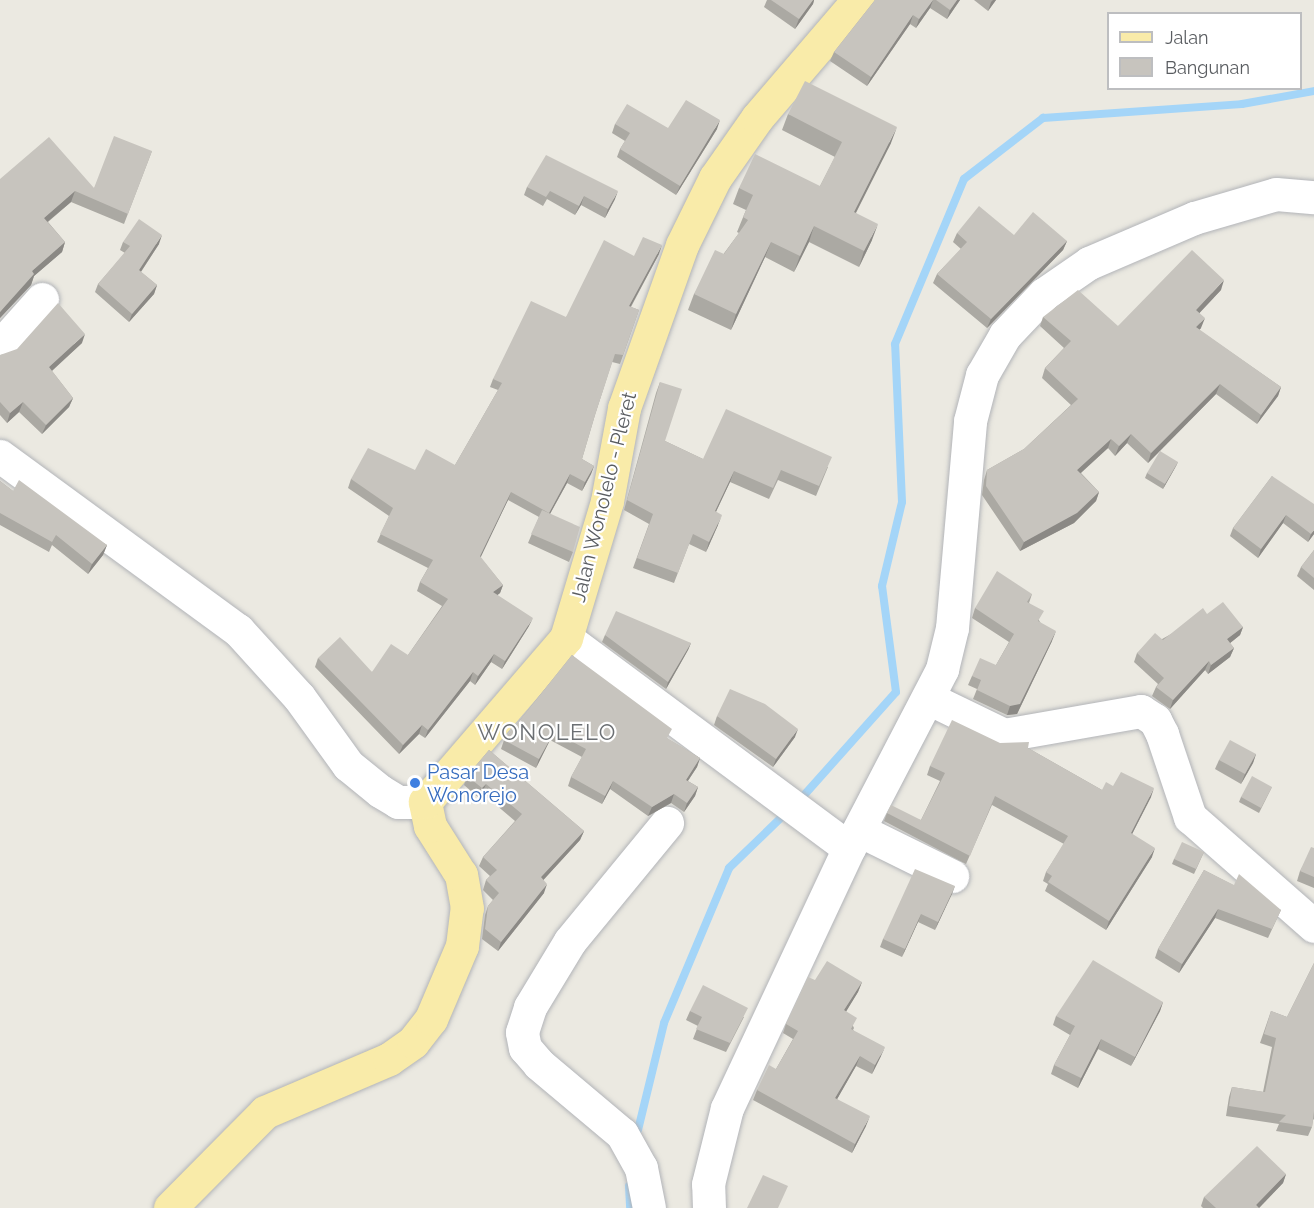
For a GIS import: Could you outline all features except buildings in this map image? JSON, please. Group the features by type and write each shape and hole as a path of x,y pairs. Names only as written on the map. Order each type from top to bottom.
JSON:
{"main road":[{"name":"Jalan Wonolelo - Pleret","path":"425,802 566,638 607,501 624,408 682,245 716,178 757,118 858,0"},
{"path":"170,1208 265,1112 389,1059 413,1042 431,1020 462,946 467,908 461,875 430,826 425,802"}],"street":[{"path":"709,1208 708,1184 727,1108 854,839 930,699 952,628 970,421 982,375 1005,335 1044,294 1089,263 1194,218 1265,197 1314,197"},
{"path":"0,346 42,299"},
{"path":"0,456 238,630 299,697 348,765 380,792 398,802 425,802"},
{"path":"566,638 803,810 854,839 952,876"},
{"path":"930,699 1004,735 1141,711 1155,720 1162,734 1190,817 1314,926"},
{"path":"650,1208 641,1168 622,1134 538,1064 525,1048 522,1032 530,1007 570,941 667,823"}],"waterway":[{"path":"798,802 896,692 882,586 902,502 895,344 964,179 1043,118 1242,104 1314,91"},
{"path":"638,1130 664,1023 729,868 787,812"},
{"path":"629,1186 630,1208"}],"place":[{"name":"Pasar Desa Wonorejo","path":"415,783"}],"district":[{"name":"WONOLELO","path":"547,733"}]}
